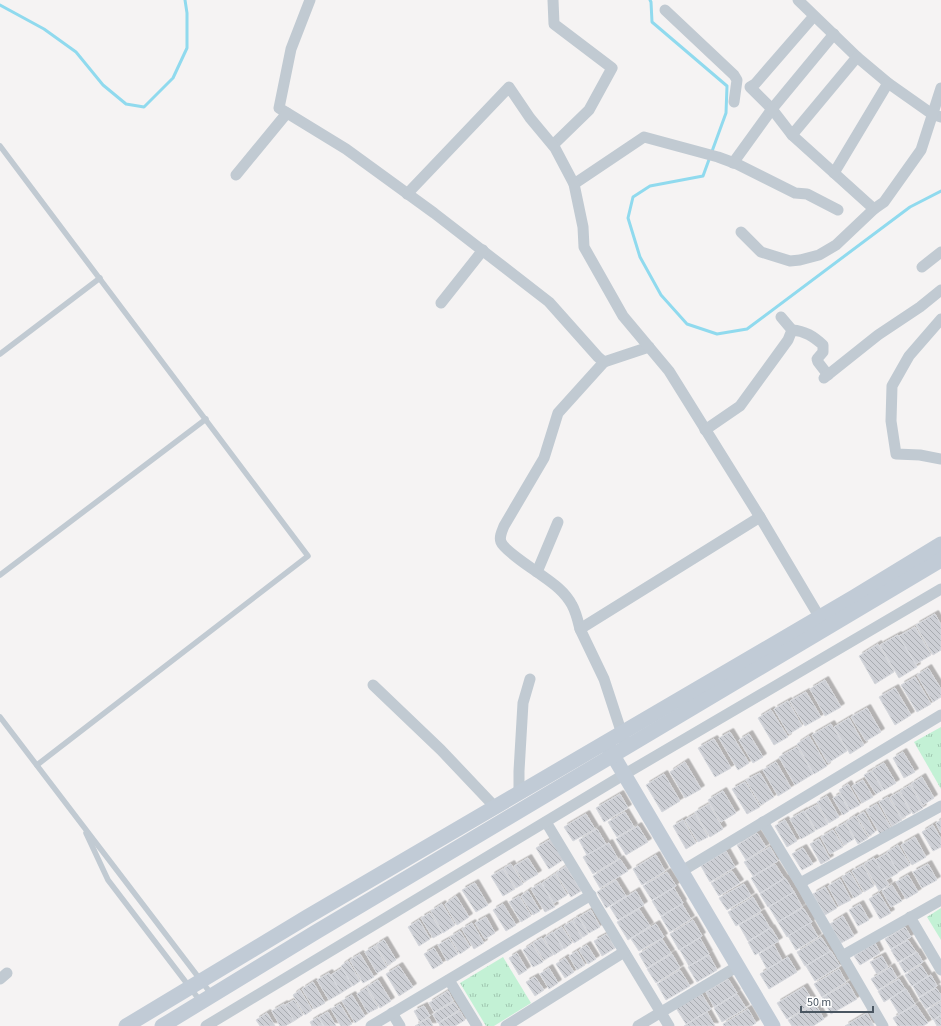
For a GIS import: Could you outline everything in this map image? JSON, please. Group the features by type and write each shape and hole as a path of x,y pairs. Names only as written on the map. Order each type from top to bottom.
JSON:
{"street":[{"path":"310,0 291,49 279,108 346,149 483,250 549,302 604,362"},
{"path":"552,145 589,110 612,68 554,24 553,0"},
{"path":"798,0 857,57 888,83 936,116"},
{"path":"665,10 734,75 737,80 750,87 772,109 792,135 874,209"},
{"path":"750,87 755,84 814,16"},
{"path":"733,163 772,109 834,34"},
{"path":"792,135 857,57"},
{"path":"734,102 737,80"},
{"path":"834,173 888,83"},
{"path":"407,194 509,87 530,118 552,145 574,184 583,227 584,247 623,316 669,371 760,517 823,623"},
{"path":"740,232 761,252 790,261 820,255 836,245 874,209 884,202 921,150 936,116 941,88"},
{"path":"236,174 287,113"},
{"path":"574,184 644,137 718,157 795,193 807,194 838,210"},
{"path":"441,303 483,250"},
{"path":"922,267 941,252"},
{"path":"782,317 792,330 802,331 823,345 823,352 817,358 826,376 878,335 920,307 941,290"},
{"path":"941,319 909,356 892,386 892,421 896,454 920,455 941,459"},
{"path":"705,430 740,406 788,340 792,330"},
{"path":"627,748 604,679 580,629 573,605 557,586 505,548 501,541 501,534 504,526 544,458 558,413 604,362 649,347"},
{"path":"580,629 760,517"},
{"path":"538,572 558,522"},
{"path":"162,1026 627,748 823,623 941,544"},
{"path":"128,1025 307,917 621,733 941,560"},
{"path":"206,1026 624,774 941,589"},
{"path":"519,793 523,704 530,679"},
{"path":"373,684 441,750 495,807"},
{"path":"682,871 941,715"},
{"path":"605,743 773,1026"},
{"path":"800,883 941,806"},
{"path":"546,822 669,1026"},
{"path":"763,822 883,1026"},
{"path":"371,1026 591,896"},
{"path":"842,956 941,900"},
{"path":"910,917 941,970"},
{"path":"506,1026 624,952"},
{"path":"638,1026 738,966"},
{"path":"449,980 477,1026"},
{"path":"392,1013 400,1026"}],"lane":[{"path":"0,146 308,556 36,765"},
{"path":"0,354 100,278"},
{"path":"0,575 206,419"},
{"path":"0,717 80,822 206,999"},
{"path":"80,822 108,880 196,984 206,999"}],"green space":[{"path":"941,727 941,789 914,742"},
{"path":"941,908 941,940 927,917"},
{"path":"503,957 531,1003 494,1026 486,1026 460,983"}],"building":[{"path":"935,614 941,625 941,650 933,655 916,625"},
{"path":"915,627 931,655 916,664 899,636"},
{"path":"898,635 917,667 899,678 880,645"},
{"path":"878,644 894,672 875,684 859,656"},
{"path":"928,668 941,689 941,697 933,702 917,675"},
{"path":"915,677 931,704 917,712 901,685"},
{"path":"825,680 841,707 825,716 810,689"},
{"path":"895,688 911,715 895,725 879,697"},
{"path":"806,692 821,717 805,726 790,701"},
{"path":"788,701 802,726 789,734 774,709"},
{"path":"867,708 881,732 866,741 851,717"},
{"path":"771,710 788,737 774,745 758,718"},
{"path":"849,718 864,745 850,754 834,727"},
{"path":"831,724 847,751 828,763 812,735"},
{"path":"730,732 749,763 738,770 719,738"},
{"path":"749,734 763,757 753,763 739,740"},
{"path":"809,736 827,766 814,774 797,744"},
{"path":"714,739 731,768 715,777 698,748"},
{"path":"797,747 813,774 795,785 779,757"},
{"path":"903,752 915,772 904,778 893,758"},
{"path":"685,762 701,789 685,798 670,772"},
{"path":"776,762 791,788 778,796 763,770"},
{"path":"884,763 896,783 884,790 872,770"},
{"path":"871,771 883,790 876,794 864,775"},
{"path":"760,773 774,797 761,805 746,780"},
{"path":"664,774 680,801 662,812 646,785"},
{"path":"922,777 934,798 923,805 911,784"},
{"path":"863,780 873,797 862,803 852,786"},
{"path":"745,782 760,807 747,814 732,789"},
{"path":"848,784 860,805 850,810 839,790"},
{"path":"910,785 923,808 913,814 900,791"},
{"path":"723,791 736,813 721,822 708,800"},
{"path":"899,792 911,813 902,818 890,797"},
{"path":"620,794 628,808 604,822 596,808"},
{"path":"840,794 849,811 843,815 833,798"},
{"path":"827,796 839,817 829,823 817,802"},
{"path":"888,797 902,820 892,826 879,802"},
{"path":"709,804 723,829 710,837 695,812"},
{"path":"877,804 891,828 880,834 866,810"},
{"path":"817,805 828,824 816,830 805,811"},
{"path":"804,811 815,831 801,839 790,819"},
{"path":"625,812 634,827 617,837 608,822"},
{"path":"864,812 875,832 869,836 857,816"},
{"path":"586,814 595,829 573,841 564,827"},
{"path":"695,814 708,837 698,842 685,820"},
{"path":"855,816 868,838 858,844 846,822"},
{"path":"683,820 696,843 686,849 673,826"},
{"path":"785,820 797,841 787,847 775,826"},
{"path":"941,820 941,833 936,823"},
{"path":"845,823 854,839 844,845 835,829"},
{"path":"933,825 941,839 941,847 933,851 922,832"},
{"path":"638,826 648,842 626,855 616,839"},
{"path":"597,829 606,844 587,855 579,840"},
{"path":"833,830 843,847 830,854 821,837"},
{"path":"757,833 766,847 746,860 737,845"},
{"path":"915,837 926,857 912,865 901,845"},
{"path":"551,839 563,860 549,869 536,848"},
{"path":"819,839 830,859 821,864 810,844"},
{"path":"609,843 618,859 593,874 583,857"},
{"path":"898,845 910,865 898,872 887,852"},
{"path":"770,847 778,861 753,876 744,862"},
{"path":"803,848 813,864 802,870 792,854"},
{"path":"726,851 735,867 710,882 701,866"},
{"path":"887,853 898,873 886,880 875,860"},
{"path":"656,855 665,871 642,885 633,869"},
{"path":"528,858 538,874 524,882 514,866"},
{"path":"874,858 889,885 879,891 864,864"},
{"path":"620,859 628,871 600,888 593,876"},
{"path":"511,864 523,884 516,888 504,868"},
{"path":"775,864 784,878 760,893 751,878"},
{"path":"928,864 937,880 922,888 913,872"},
{"path":"863,865 874,886 864,892 852,871"},
{"path":"566,866 581,891 571,897 556,873"},
{"path":"503,869 515,889 503,896 491,876"},
{"path":"732,871 740,883 719,896 711,883"},
{"path":"667,872 676,886 652,900 643,886"},
{"path":"850,872 862,893 854,898 842,877"},
{"path":"555,874 567,895 554,903 542,883"},
{"path":"908,875 918,892 906,899 896,882"},
{"path":"785,878 794,892 768,907 760,894"},
{"path":"840,879 851,900 839,906 828,886"},
{"path":"616,880 626,896 606,908 597,892"},
{"path":"475,883 488,905 476,912 462,890"},
{"path":"541,883 555,907 545,912 531,889"},
{"path":"744,884 751,896 727,910 719,898"},
{"path":"892,885 902,901 891,907 882,891"},
{"path":"825,887 837,908 825,915 813,894"},
{"path":"674,888 683,903 661,916 652,901"},
{"path":"528,891 540,911 533,915 521,896"},
{"path":"636,891 644,905 618,920 610,907"},
{"path":"794,892 802,907 778,922 769,907"},
{"path":"879,893 891,913 880,919 869,899"},
{"path":"456,896 469,917 457,925 445,904"},
{"path":"519,896 531,916 521,922 509,902"},
{"path":"753,897 761,911 736,926 728,912"},
{"path":"442,904 455,925 443,933 431,911"},
{"path":"503,904 516,925 506,931 493,910"},
{"path":"682,904 691,919 670,932 661,917"},
{"path":"860,904 869,920 858,926 849,910"},
{"path":"803,908 812,922 787,937 778,922"},
{"path":"639,909 650,926 628,940 617,922"},
{"path":"591,910 600,927 589,933 579,917"},
{"path":"430,913 442,933 433,938 421,918"},
{"path":"761,913 770,928 748,941 739,925"},
{"path":"843,916 854,936 841,943 830,924"},
{"path":"486,917 495,933 485,939 475,923"},
{"path":"578,917 588,934 583,937 573,920"},
{"path":"419,920 430,939 419,946 408,927"},
{"path":"693,920 702,936 679,950 670,934"},
{"path":"572,921 582,938 574,943 564,926"},
{"path":"472,923 484,943 474,949 462,929"},
{"path":"810,923 818,937 796,950 788,936"},
{"path":"656,924 664,937 639,951 631,939"},
{"path":"562,927 572,943 564,949 554,932"},
{"path":"905,927 911,937 891,949 885,939"},
{"path":"771,928 779,941 755,955 748,942"},
{"path":"460,931 470,947 460,954 450,937"},
{"path":"553,932 563,949 554,955 544,938"},
{"path":"607,934 615,948 602,956 594,941"},
{"path":"821,937 830,951 805,966 797,952"},
{"path":"542,938 553,955 544,960 533,943"},
{"path":"700,938 709,954 689,966 680,950"},
{"path":"449,939 458,954 447,961 438,945"},
{"path":"662,939 671,953 647,968 639,954"},
{"path":"384,940 396,960 388,965 376,945"},
{"path":"908,940 916,952 898,962 891,950"},
{"path":"875,943 880,953 860,965 854,956"},
{"path":"532,944 543,962 533,967 523,950"},
{"path":"587,945 596,959 588,964 579,950"},
{"path":"774,945 782,960 767,969 759,954"},
{"path":"375,946 387,967 377,973 365,952"},
{"path":"434,948 443,963 433,969 424,954"},
{"path":"577,951 585,965 577,970 569,956"},
{"path":"831,951 840,966 815,981 806,966"},
{"path":"917,952 923,962 905,973 899,963"},
{"path":"517,953 527,970 519,975 509,958"},
{"path":"360,954 374,977 363,983 350,960"},
{"path":"672,954 680,968 656,983 647,969"},
{"path":"709,955 717,970 697,982 688,967"},
{"path":"882,956 888,967 877,974 870,962"},
{"path":"788,957 797,972 769,989 760,974"},
{"path":"565,958 574,972 565,978 556,964"},
{"path":"348,961 360,981 353,986 341,966"},
{"path":"921,965 928,976 912,986 905,975"},
{"path":"399,966 413,987 399,996 386,974"},
{"path":"891,967 897,978 878,990 871,979"},
{"path":"342,968 352,986 341,993 331,975"},
{"path":"549,968 558,983 549,989 540,974"},
{"path":"839,969 846,982 822,997 814,984"},
{"path":"680,970 690,986 666,1000 657,984"},
{"path":"329,973 341,993 329,1000 317,980"},
{"path":"931,975 937,986 919,997 913,986"},
{"path":"535,977 544,990 535,996 526,982"},
{"path":"728,979 737,993 714,1007 706,992"},
{"path":"899,979 905,989 884,1002 878,991"},
{"path":"378,980 391,1001 380,1008 367,987"},
{"path":"313,982 325,1003 314,1009 302,989"},
{"path":"848,983 857,999 831,1014 822,998"},
{"path":"804,987 814,1003 787,1019 777,1003"},
{"path":"366,988 378,1008 368,1013 357,994"},
{"path":"936,988 941,995 941,1000 926,1009 919,998"},
{"path":"906,989 915,1004 899,1014 890,999"},
{"path":"300,990 312,1010 305,1015 293,995"},
{"path":"448,991 453,1001 434,1012 429,1003"},
{"path":"701,993 711,1009 686,1024 676,1008"},
{"path":"737,994 746,1008 722,1022 714,1008"},
{"path":"352,995 365,1016 355,1023 342,1001"},
{"path":"294,1000 303,1015 294,1021 285,1005"},
{"path":"454,1002 459,1010 438,1023 433,1014"},
{"path":"941,1002 941,1015 933,1020 927,1010"},
{"path":"284,1004 294,1021 285,1026 280,1026 272,1011"},
{"path":"340,1004 352,1024 348,1026 341,1026 331,1009"},
{"path":"815,1004 824,1019 813,1026 792,1026 788,1020"},
{"path":"916,1005 928,1023 923,1026 898,1026 893,1018"},
{"path":"424,1006 430,1016 420,1022 414,1011"},
{"path":"748,1009 756,1023 751,1026 724,1026 723,1024"},
{"path":"460,1011 465,1020 455,1026 440,1026 439,1023"},
{"path":"328,1012 336,1026 324,1026 319,1017"},
{"path":"707,1012 715,1026 684,1026"},
{"path":"267,1013 275,1026 260,1026 256,1020"},
{"path":"867,1013 874,1026 845,1026"},
{"path":"941,1016 941,1026 937,1026 934,1020"},
{"path":"318,1017 323,1026 312,1026 310,1022"},
{"path":"429,1018 433,1026 415,1026"}],"waterway":[{"path":"0,5 44,29 76,52 103,85 126,104 144,107 173,78 187,48 187,13 185,0"},
{"path":"650,0 652,22 727,86 726,113 703,176 650,186 633,197 628,218 640,257 661,295 687,324 717,334 747,329 910,207 941,191"}]}
